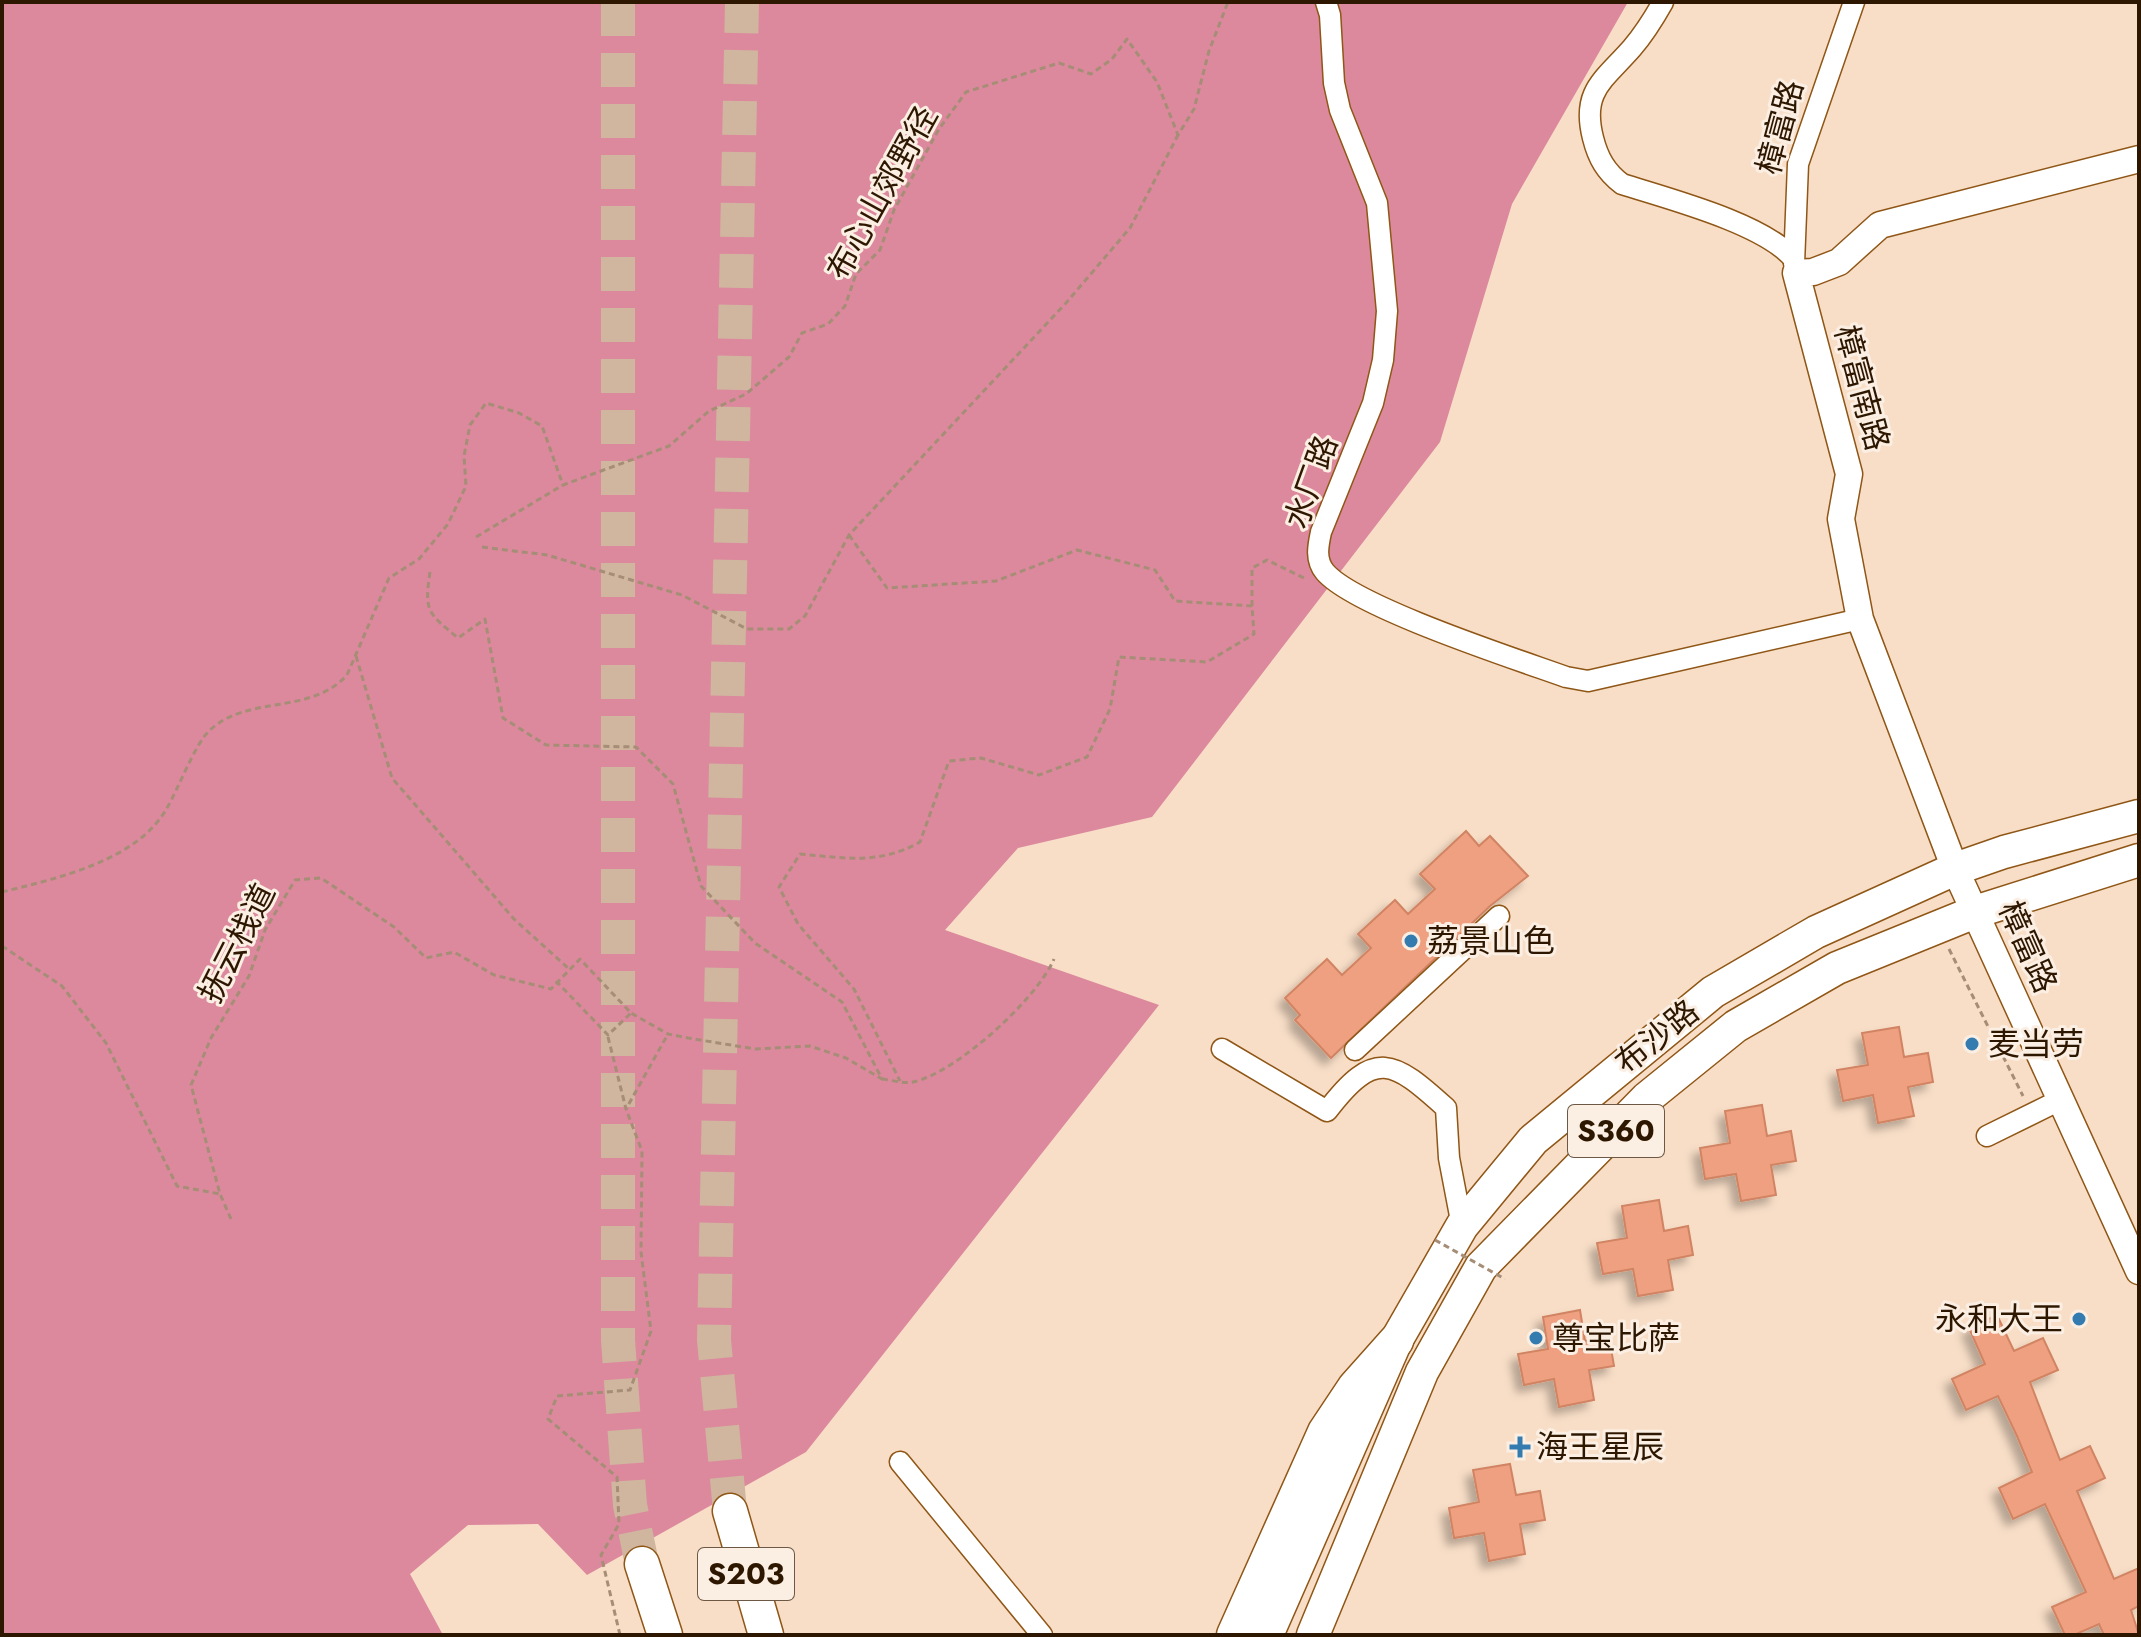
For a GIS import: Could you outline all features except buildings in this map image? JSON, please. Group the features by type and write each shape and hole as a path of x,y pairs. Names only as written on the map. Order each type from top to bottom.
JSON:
{"highway":[{"path":"1234,1635 1266,1557 1325,1432 1355,1387 1396,1341"},
{"name":"S203","path":"730,1511 766,1635"},
{"name":"S203","path":"642,1564 665,1635"}],"main road":[{"name":"布沙路","path":"1267,1635 1396,1341 1449,1233 1533,1140 1713,992 1816,932 1955,869 2008,851 2139,816"},
{"name":"布沙路","path":"1313,1635 1422,1372 1481,1267 1647,1098 1736,1026 1837,968 1975,912 2139,860"},
{"path":"1816,932 1837,968"}],"street":[{"name":"水厂路","path":"1326,2 1330,15 1334,83 1340,110 1364,162 1377,203 1387,311 1383,360 1373,403 1321,532 1317,554 1323,570 1335,581"},
{"path":"1663,2 1631,49 1605,74 1590,100 1592,134 1599,158 1622,184 1757,232 1780,243 1794,265 1813,272 1839,262 1880,225 2139,159"},
{"name":"樟富路","path":"1794,265 1798,164 1854,2"},
{"name":"樟富南路","path":"1794,265 1849,474 1841,519 1860,619 1955,869"},
{"path":"1335,581 1419,621 1566,677 1588,681 1860,619"},
{"name":"樟富路","path":"1955,869 2139,1271"},
{"path":"1355,1050 1499,916"},
{"path":"1222,1049 1327,1111 1344,1088 1365,1071 1394,1068 1411,1076 1446,1108 1449,1233"},
{"path":"1987,1136 2060,1100"},
{"path":"900,1462 1042,1635"}],"path":[{"path":"482,547 547,555 682,595 747,629 789,629 805,616 849,535 1066,303 1130,228 1194,109 1228,2"},
{"name":"布心山郊野径","path":"563,485 669,446 709,411 746,394 789,357 802,333 828,324 845,306 856,274 880,250 894,210 939,129 966,92 1059,63 1091,74 1112,59 1127,39 1157,82 1178,135"},
{"path":"2,892 91,865 153,831 208,732 246,711 294,705 339,683 355,655 389,578 419,559 448,524 466,486 464,456 470,425 486,403 519,413 542,426 563,485 476,537"},
{"path":"849,535 887,588 996,581 1077,550 1155,570 1175,601 1252,606"},
{"path":"900,1081 854,989 798,924 779,887 800,854 847,859 894,857 920,842 949,761 981,758 1039,775 1087,757 1110,709 1119,657 1207,662 1254,634 1252,568 1267,560 1295,570 1321,592 1335,581"},
{"path":"430,572 426,604 431,616 458,638 485,619 503,718 546,745 636,747 673,784 701,886 755,943 842,1002 882,1079"},
{"path":"355,655 392,778 514,919 569,969"},
{"name":"抚云栈道","path":"231,1219 220,1194 191,1085 211,1038 249,976 265,930 295,880 321,878 394,927 426,958 454,952 494,975 551,989 556,981"},
{"path":"1939,927 2032,1114"},
{"path":"2,946 62,986 106,1043 177,1186 220,1194"},
{"path":"620,1635 601,1555 619,1524 617,1477 548,1419 557,1396 630,1390 651,1331 641,1252 642,1151 626,1109 608,1035 556,981 580,959 631,1013 668,1034 755,1049 810,1046 846,1058 882,1079 912,1083 963,1060 1045,979 1054,959"},
{"path":"608,1035 631,1013"},
{"path":"626,1109 668,1034"},
{"path":"1449,1233 1505,1279"}],"shaded area":[{"path":"2,2 1628,2 1512,204 1440,442 1152,817 1018,848 945,930 1159,1005 806,1452 587,1575 538,1524 468,1525 410,1574 443,1635 2,1635"}],"tunnel":[{"path":"618,2 618,1340 630,1505 642,1564"},
{"path":"730,1511 714,1340 742,2"}],"place":[{"name":"荔景山色","path":"1411,941"},
{"name":"麦当劳","path":"1972,1044"},
{"name":"永和大王","path":"2079,1319"},
{"name":"尊宝比萨","path":"1536,1338"},
{"name":"海王星辰","path":"1520,1447"}]}
